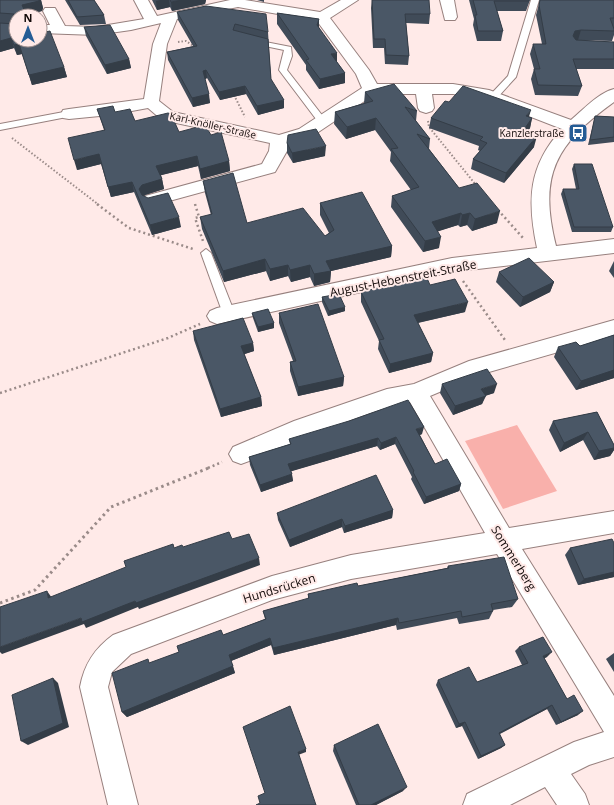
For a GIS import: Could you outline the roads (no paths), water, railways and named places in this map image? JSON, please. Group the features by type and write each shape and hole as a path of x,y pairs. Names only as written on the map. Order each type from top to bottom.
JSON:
{"street":[{"path":"141,0 152,20"},
{"path":"315,0 318,16 364,73 371,89 453,89 494,96 573,127"},
{"path":"48,29 96,31 237,1 318,16 351,0"},
{"path":"447,0 450,17"},
{"path":"50,11 60,29"},
{"path":"69,114 110,110 151,103 160,44 171,16"},
{"path":"423,88 426,108"},
{"name":"Karl-Knöller-Straße","path":"151,103 168,116 279,140 305,133 371,89"},
{"path":"544,255 539,199 544,169 553,150 573,127 614,94"},
{"path":"151,200 190,191 269,168 278,151 279,140"},
{"name":"August-Hebenstreit-Straße","path":"223,315 452,265 614,246"},
{"path":"241,454 302,428 346,412 416,392 477,367 614,328"},
{"name":"Sommerberg","path":"416,392 614,722"},
{"name":"Hundsrücken","path":"123,805 94,687 95,675 100,663 122,644 272,588 351,567 614,522"},
{"path":"478,805 584,752 614,743"},
{"path":"550,768 574,805"}],"lane":[{"path":"494,96 512,77 535,0"},
{"path":"245,38 288,49 288,56 283,70 322,121"},
{"path":"0,128 69,114"},
{"path":"206,253 223,315"}],"place":[{"name":"Kanzlerstraße","path":"578,133"}]}
